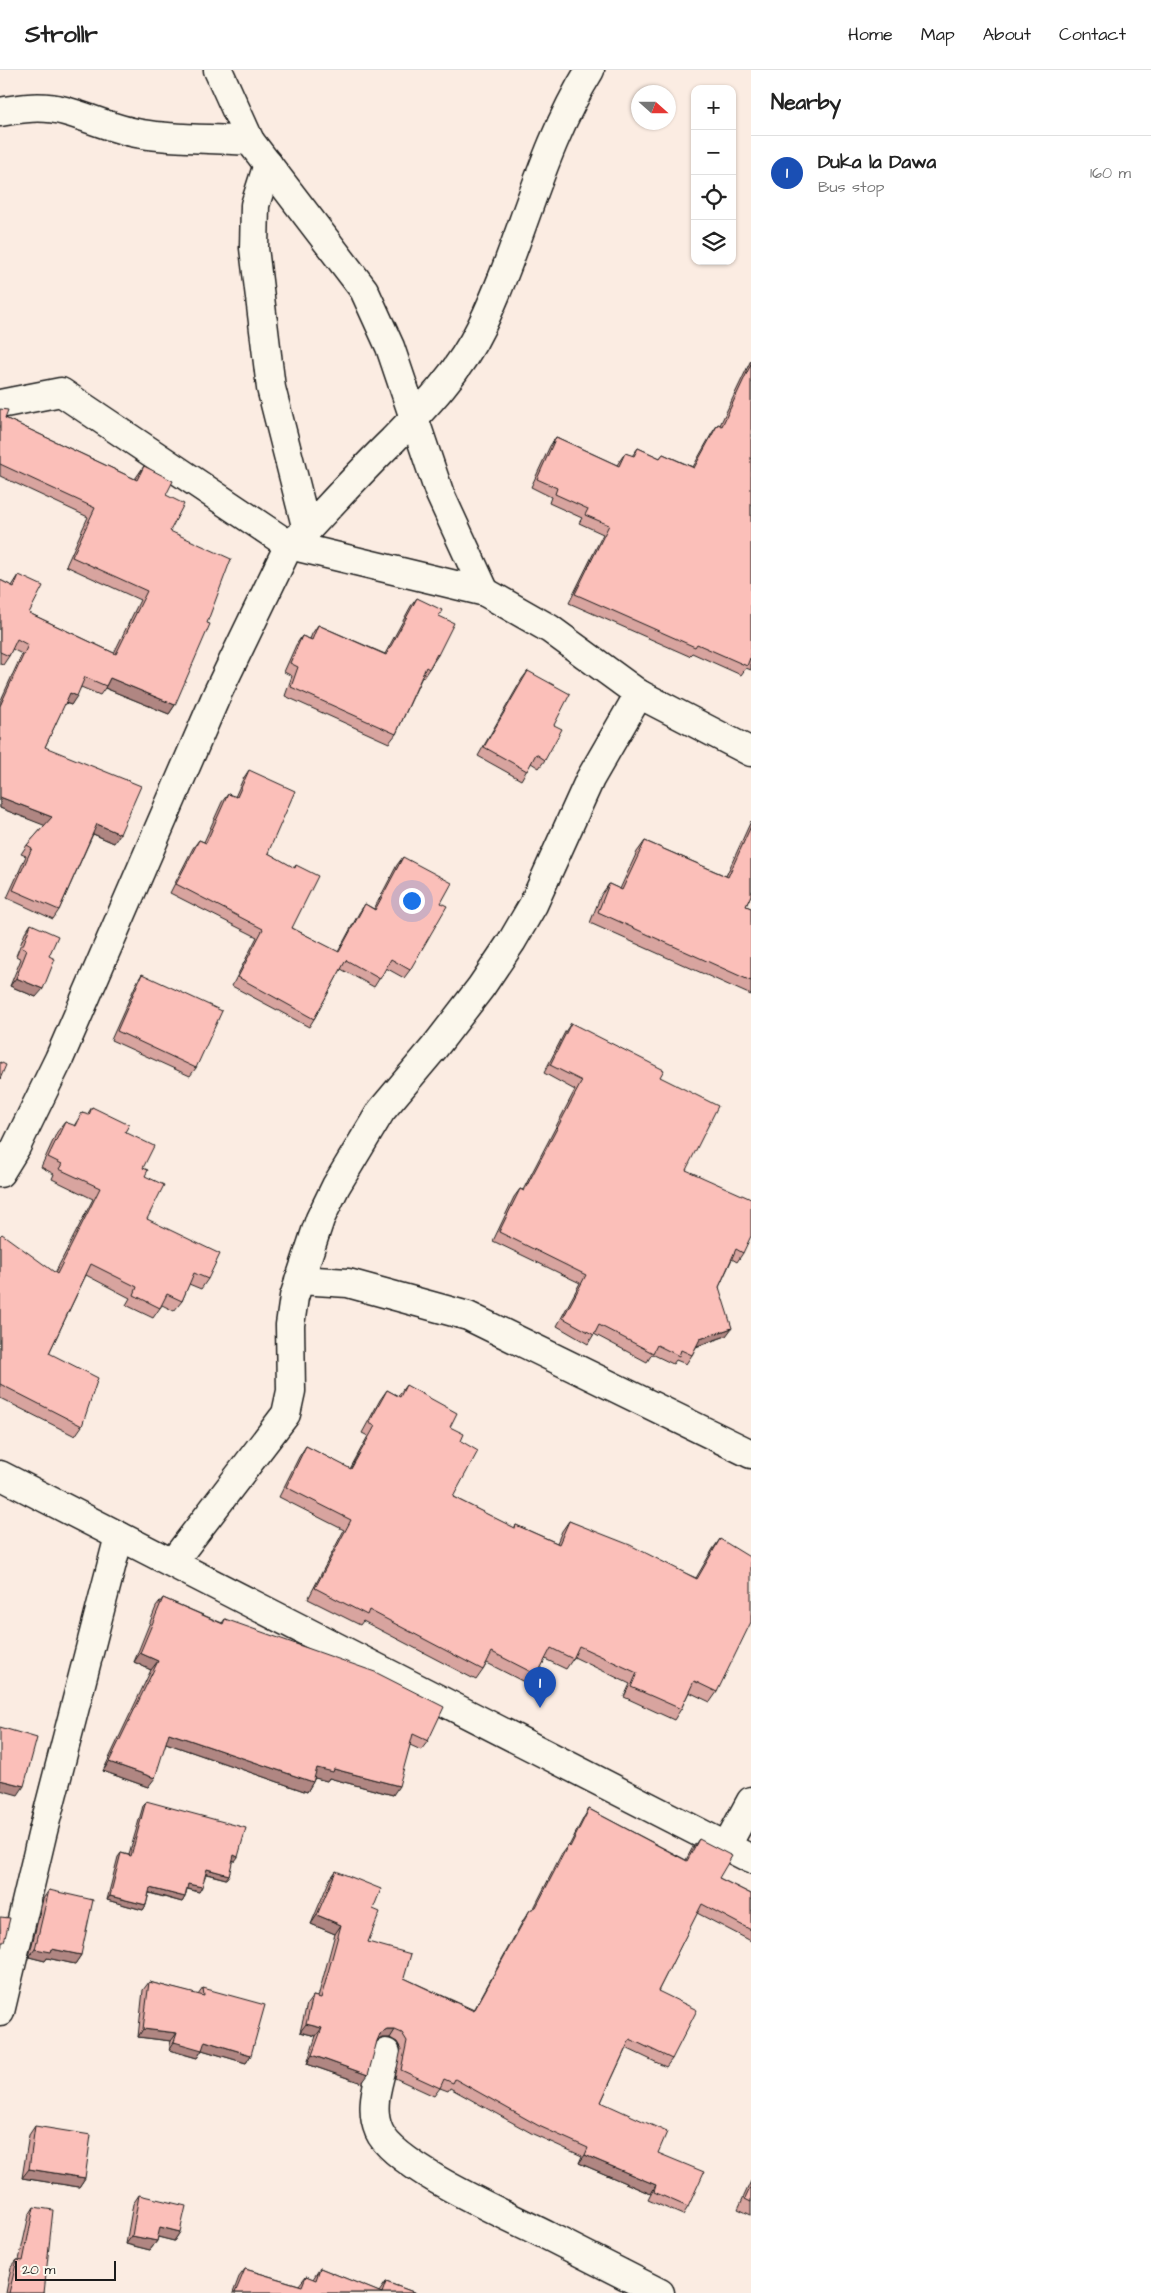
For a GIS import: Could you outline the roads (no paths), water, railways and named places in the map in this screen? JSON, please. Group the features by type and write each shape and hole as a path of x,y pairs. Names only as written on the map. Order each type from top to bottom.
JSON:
{"street":[{"path":"218,70 250,140 364,290 390,347 413,420 439,492 485,592"},
{"path":"0,1172 16,1147 59,1059 218,692 298,538 413,420 464,359 481,328 555,136 575,94 590,70"},
{"path":"0,112 29,107 47,108 64,110 126,131 144,134 250,140"},
{"path":"268,164 255,205 254,248 271,388 298,538"},
{"path":"0,404 61,392 298,538 485,592 550,629 639,694 751,752"},
{"path":"173,1562 286,1414 292,1383 290,1325 299,1280 320,1219 336,1186 381,1111 440,1041 512,941 533,906 590,779 639,694"},
{"path":"299,1280 348,1283 468,1316 751,1454"},
{"path":"0,1475 751,1859"},
{"path":"0,2012 42,1835 119,1536"},
{"path":"726,1847 751,1801"},
{"path":"386,2053 375,2100 375,2120 386,2143 412,2163 449,2187 660,2293"}],"place":[{"name":"Duka la Dawa","path":"540,1708"}]}
